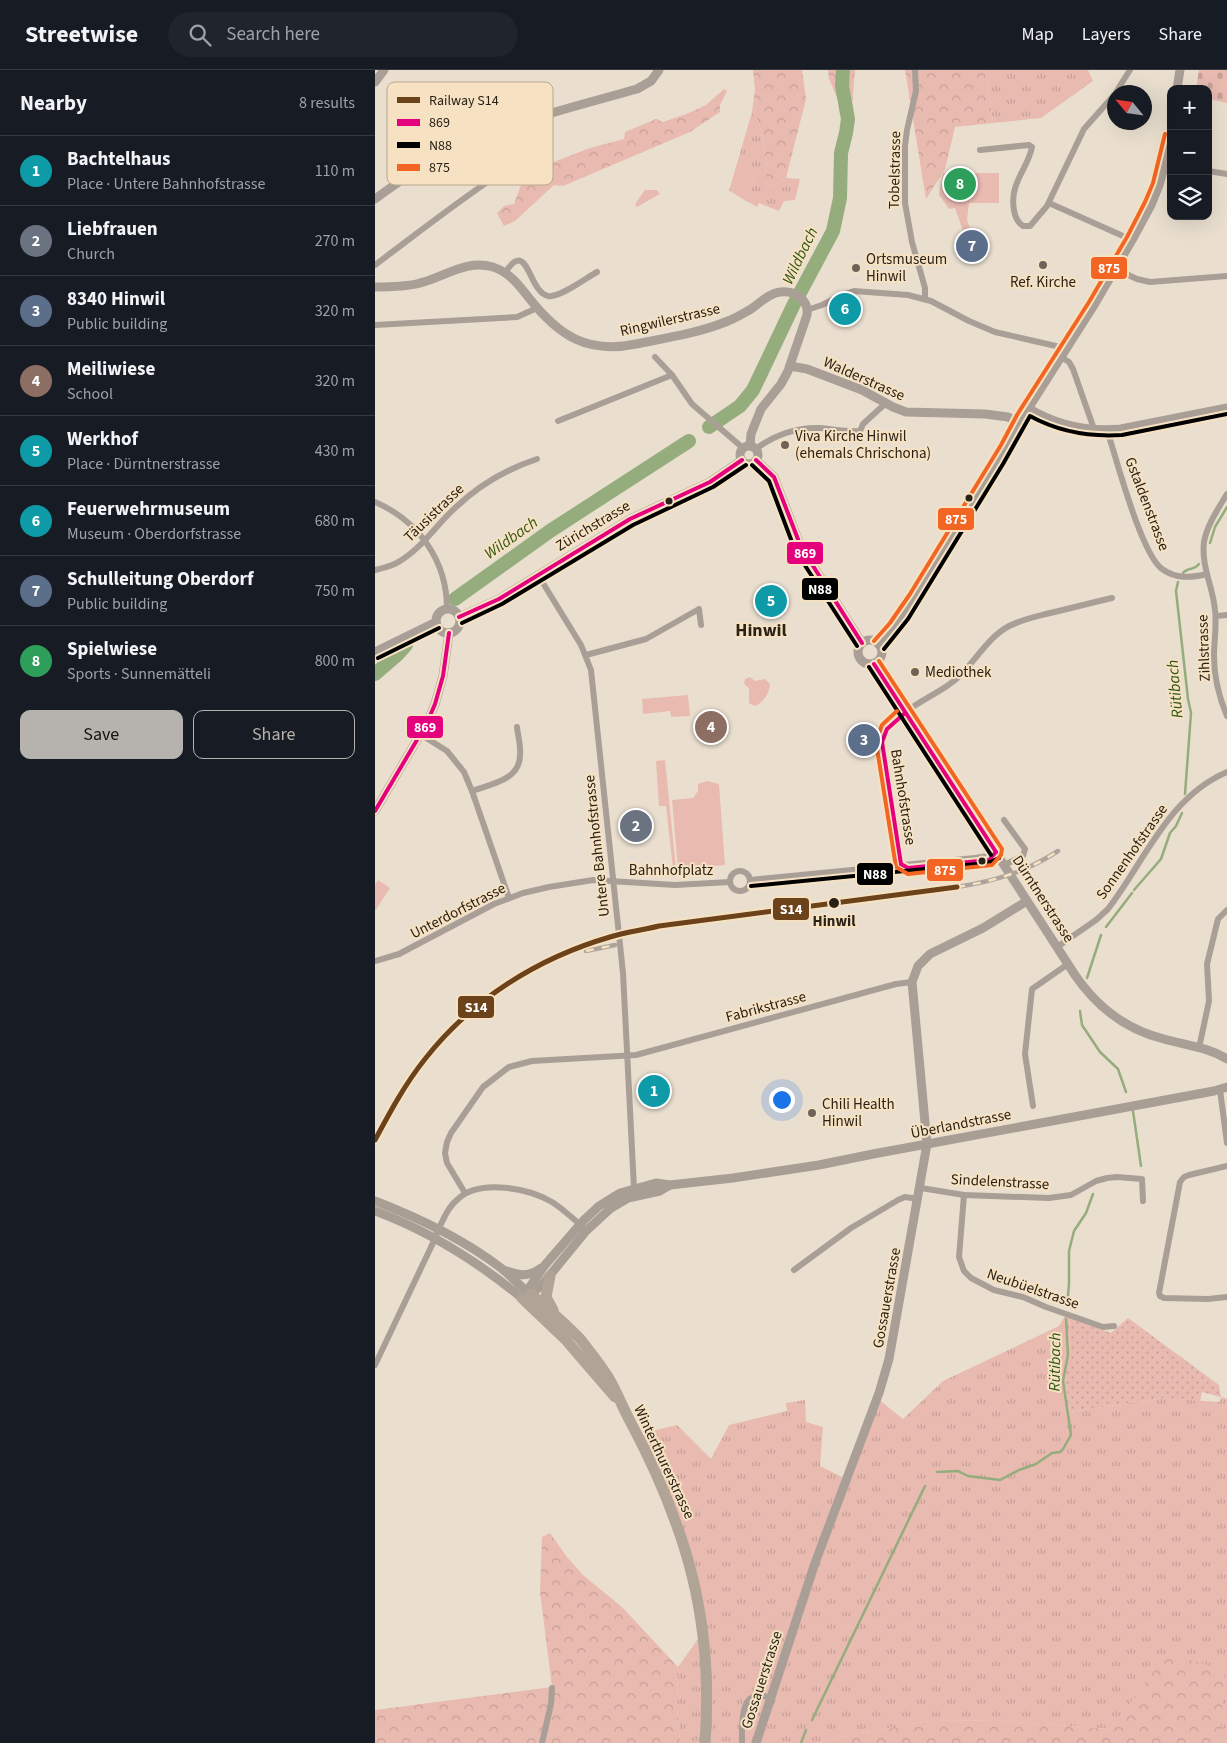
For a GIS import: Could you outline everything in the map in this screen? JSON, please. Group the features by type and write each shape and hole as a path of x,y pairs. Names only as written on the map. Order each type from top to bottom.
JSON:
{"highway":[{"path":"550,1276 546,1297 555,1314"},
{"path":"527,1294 555,1314 574,1333 596,1360 611,1383 619,1402"},
{"path":"527,1294 619,1402"},
{"name":"Winterthurerstrasse","path":"619,1402 649,1457 665,1493 681,1533 691,1570 701,1614 706,1665 707,1713 705,1743"}],"main road":[{"name":"Überlandstrasse","path":"527,1294 541,1286 550,1276 583,1228 604,1202 634,1188 659,1183 670,1185 780,1172 1223,1088"},
{"name":"Überlandstrasse","path":"527,1294 545,1265 583,1228 621,1202 640,1194 660,1191 670,1185"},
{"path":"375,1200 448,1234 501,1269 527,1294"},
{"path":"375,1211 426,1234 466,1256 527,1294"},
{"path":"501,1269 524,1275 535,1273 545,1265"}],"street":[{"path":"375,82 384,70"},
{"path":"553,113 637,89 651,81 659,70"},
{"name":"Tobelstrasse","path":"915,70 916,91 905,146 905,204 912,242 925,288 925,299"},
{"path":"1121,85 1131,70"},
{"path":"1178,85 1180,70"},
{"path":"980,150 1029,145 1032,147 1019,177 1014,193 1013,206 1016,220 1023,226 1030,226 1049,203 1080,134 1107,102"},
{"path":"879,645 895,627 911,604 1028,408 1115,269 1155,195 1167,166"},
{"path":"1212,172 1227,174"},
{"path":"375,199 394,185"},
{"path":"375,265 482,185"},
{"path":"1049,203 1132,240"},
{"path":"375,287 416,284 463,267 475,265 493,267 505,272 513,262 519,260 527,266 537,289 544,295 552,296 560,294 597,272"},
{"path":"1115,269 1137,279 1151,282 1227,276"},
{"name":"Ringwilerstrasse","path":"505,272 517,283 553,326 570,337 592,345 613,347 649,342 717,325 744,313 773,294 784,292 798,296 806,304 807,310"},
{"path":"750,447 751,434 759,412 784,380 790,366 807,310 822,306 845,294 857,291 925,299 969,322 1001,334 1056,346 1073,369 1094,429"},
{"path":"375,325 517,317 537,308"},
{"path":"655,357 672,375 691,403 719,426 750,447 758,456 757,460 774,477 801,547 862,643"},
{"name":"Walderstrasse","path":"790,366 807,369 862,390 898,410 909,413 978,414 1006,417 1019,423"},
{"path":"558,421 672,375"},
{"path":"757,460 748,464 742,460 740,454 750,447 797,430 817,428 843,432 860,431 863,424 886,403"},
{"path":"1028,408 1055,422 1107,430 1121,429 1227,408"},
{"name":"Gstaldenstrasse","path":"1107,430 1131,507 1156,562 1162,569 1176,575 1191,577 1207,574"},
{"name":"Täusistrasse","path":"375,570 402,560 475,491 505,472 537,459"},
{"name":"Zürichstrasse","path":"459,617 493,602 621,524 710,482 742,460"},
{"name":"Zihlstrasse","path":"1227,494 1211,522 1206,536 1203,558 1216,616 1215,674 1219,694 1227,716"},
{"path":"375,502 399,515 425,539 437,560 443,577 447,609"},
{"name":"Untere Bahnhofstrasse","path":"538,575 586,655 591,675 623,973 634,1188"},
{"name":"Bahnhofstrasse","path":"901,864 882,740 888,727 905,712 960,677 993,638 1008,626 1024,620 1112,598"},
{"path":"447,609 454,611 459,617 458,628 449,633 440,630 437,622 439,614 447,609"},
{"path":"586,655 641,641 699,609 701,625"},
{"path":"1216,616 1227,615"},
{"path":"375,652 437,622"},
{"path":"375,811 431,714 439,694 449,633"},
{"path":"871,640 879,645 881,656 874,664 863,662 858,657 858,649 862,643 871,640"},
{"name":"Dürntnerstrasse","path":"874,664 1083,987 1093,998 1122,1021 1153,1036 1213,1052 1227,1059"},
{"path":"472,791 507,778 516,770 520,756 517,727"},
{"path":"421,734 442,747 452,756 464,772 509,898"},
{"name":"Sonnenhofstrasse","path":"1057,947 1097,920 1109,909 1181,804 1200,787 1227,772"},
{"path":"1004,820 1025,849 1023,856 1004,865"},
{"path":"749,880 975,858 989,856 996,852"},
{"path":"739,871 745,872 749,880 749,886 742,891 733,888 729,882 732,874 739,871"},
{"name":"Unterdorfstrasse","path":"375,961 399,954 488,907 509,898 542,888 565,884 593,880 613,881"},
{"name":"Bahnhofplatz","path":"613,881 675,885 729,882"},
{"path":"912,982 918,966 930,954 983,928 1027,901"},
{"path":"1199,1048 1209,1000 1207,964 1217,922 1220,916 1227,910"},
{"path":"1033,1106 1025,1054 1032,989 1068,964"},
{"name":"Fabrikstrasse","path":"465,1193 447,1163 446,1145 451,1133 476,1096 490,1080 509,1067 524,1062 636,1055 896,984 912,982"},
{"name":"Gossauerstrasse","path":"756,1743 818,1554 888,1366 921,1188 927,1144 912,982"},
{"path":"1223,1088 1227,1143"},
{"path":"1227,1166 1183,1177 1180,1182 1159,1293 1164,1298 1203,1299 1227,1297"},
{"name":"Sindelenstrasse","path":"921,1188 1016,1198 1061,1197 1076,1192 1097,1181 1117,1177 1142,1179 1143,1201"},
{"path":"375,1365 441,1224 452,1204 465,1193 479,1188 496,1188 535,1194 553,1202 583,1228"},
{"name":"Neubüelstrasse","path":"964,1194 959,1257 964,1271 971,1278 994,1290 1023,1297 1046,1307 1103,1326 1114,1326"},
{"path":"794,1270 851,1228 898,1200 907,1197 919,1199"},
{"path":"542,1743 551,1704 552,1688"},
{"path":"741,1743 743,1714 747,1703 752,1697 758,1695 771,1698"}],"green space":[{"path":"753,70 802,70 806,99 786,178 770,188 765,180 767,166 759,122 752,112 755,89"},
{"path":"828,70 855,70 845,190 837,173 842,109 829,79"},
{"path":"905,70 986,70 993,123 955,127 945,169 926,199"},
{"path":"986,70 1088,70 1093,81 1041,118 993,123"},
{"path":"1199,70 1227,70 1227,103 1212,100 1212,85 1197,85"},
{"path":"724,89 727,91 720,105 720,112 690,132 563,186 554,185 515,221 504,226 497,213 504,206 514,204 521,185 553,185 553,162 590,148 624,139 625,132 656,119 663,122 706,105"},
{"path":"752,112 759,122 767,166 765,180 770,188 786,178 800,179 795,200 784,201 779,211 759,203 757,207 739,197 755,177 739,170 732,192 729,191"},
{"path":"739,170 755,177 739,197 732,192"},
{"path":"943,173 999,173 999,203 969,203 967,220 970,229 963,231 955,208 949,209 939,195"},
{"path":"645,190 657,190 660,194 637,207 635,204"},
{"path":"750,677 755,681 765,679 770,684 769,691 765,697 755,706 749,703 749,688 744,683 745,679"},
{"path":"688,695 690,716 671,717 670,711 643,714 642,699"},
{"path":"665,760 676,869 673,869 666,806 659,806 656,761"},
{"path":"707,781 719,784 725,865 678,869 672,800 693,798 698,791 698,784"},
{"path":"378,880 390,888 375,911 375,885"},
{"path":"1065,1316 1070,1318 1070,1356 1065,1377 1070,1412 1164,1398 1219,1402 1222,1397 1227,1399 1227,1743 1220,1743 1168,1654 1110,1729 1001,1721 935,1720 837,1737 834,1743 680,1743 677,1708 678,1667 703,1632 698,1598 638,1437 677,1425 711,1459 729,1425 787,1411 786,1403 805,1400 806,1422 823,1427 820,1466 846,1479 877,1398 903,1419 943,1381 1059,1326"},
{"path":"1070,1318 1111,1333 1128,1318 1219,1385 1221,1397 1202,1392 1200,1401 1164,1398 1070,1412 1065,1377 1070,1356"},
{"path":"550,1533 567,1557 584,1576 622,1607 678,1667 677,1708 680,1743 375,1743 375,1710 552,1687 540,1592 542,1537"},
{"path":"1167,1654 1225,1670 1220,1743 834,1743 837,1737 935,1720 1001,1721 1110,1729"}],"waterway":[{"name":"Wildbach","path":"709,427 740,406 753,390 794,304 833,231 840,198 841,153 848,119 842,86 843,70"},
{"name":"Wildbach","path":"455,599 550,531 689,441"},
{"name":"Rütibach","path":"1210,543 1215,527 1227,507"},
{"name":"Rütibach","path":"1183,573 1186,570 1195,568 1199,564"},
{"name":"Rütibach","path":"1178,582 1176,591 1191,713 1185,794"},
{"name":"Wildbach","path":"375,674 406,645"},
{"name":"Rütibach","path":"1134,890 1161,859 1170,833 1176,826 1182,813"},
{"name":"Rütibach","path":"1106,927 1132,893"},
{"name":"Rütibach","path":"1087,978 1101,935"},
{"name":"Rütibach","path":"1080,1011 1082,1025 1100,1052 1118,1069 1126,1092"},
{"name":"Rütibach","path":"1133,1111 1141,1166"},
{"name":"Rütibach","path":"1067,1306 1069,1251 1074,1231 1086,1213 1093,1194"},
{"name":"Rütibach","path":"937,1472 958,1471 968,1476 1000,1480 1036,1464 1052,1453 1060,1452 1063,1449 1071,1435 1063,1381 1068,1355 1066,1319"},
{"name":"Rütibach","path":"812,1720 925,1486"},
{"name":"Rütibach","path":"801,1743 806,1730"}],"railway":[{"path":"957,887 1010,875 1034,865 1058,851"},
{"path":"586,951 615,945"}],"rail line":[{"name":"S14","path":"375,1140 411,1078 443,1037 485,1000 508,983 557,956 610,937 659,926 957,887"}],"transit line":[{"name":"875","path":"874,641 890,623 910,594 1001,445 1017,415 1089,302 1127,237 1153,183 1165,134"},
{"name":"N88","path":"884,649 908,619 1003,464 1030,416 1063,430 1086,434 1122,435 1227,414"},
{"name":"869","path":"459,617 499,599 630,519 710,482 742,460"},
{"name":"869","path":"756,460 774,477 801,547 862,643"},
{"name":"N88","path":"462,623 502,604 633,525 713,487 746,465"},
{"name":"N88","path":"752,465 769,481 795,550 857,646"},
{"name":"N88","path":"378,658 439,628"},
{"name":"869","path":"375,811 427,723 435,704 443,676 449,633"},
{"name":"875","path":"879,661 1002,849 1001,855 992,865 908,874 896,867 876,742 882,725 897,711"},
{"name":"869","path":"874,664 996,852"},
{"name":"N88","path":"869,667 991,855"},
{"name":"869","path":"901,864 882,742 887,729 905,713"},
{"name":"869","path":"901,864 908,868 989,860 996,852"},
{"name":"N88","path":"751,886 976,864 990,862 999,858"}],"place":[{"name":"Spielwiese","path":"960,184"},
{"name":"Schulleitung Oberdorf","path":"972,246"},
{"name":"Ref. Kirche","path":"1043,265"},
{"name":"Ortsmuseum Hinwil","path":"856,268"},
{"name":"Feuerwehrmuseum","path":"845,309"},
{"name":"Viva Kirche Hinwil (ehemals Chrischona)","path":"785,445"},
{"name":"Werkhof","path":"771,601"},
{"name":"Mediothek","path":"915,672"},
{"name":"Meiliwiese","path":"711,727"},
{"name":"8340 Hinwil","path":"864,740"},
{"name":"Liebfrauen","path":"636,826"},
{"name":"Hinwil","path":"834,903"},
{"name":"Bachtelhaus","path":"654,1091"},
{"name":"Chili Health Hinwil","path":"812,1113"}],"district":[{"name":"Hinwil","path":"761,630"}]}
